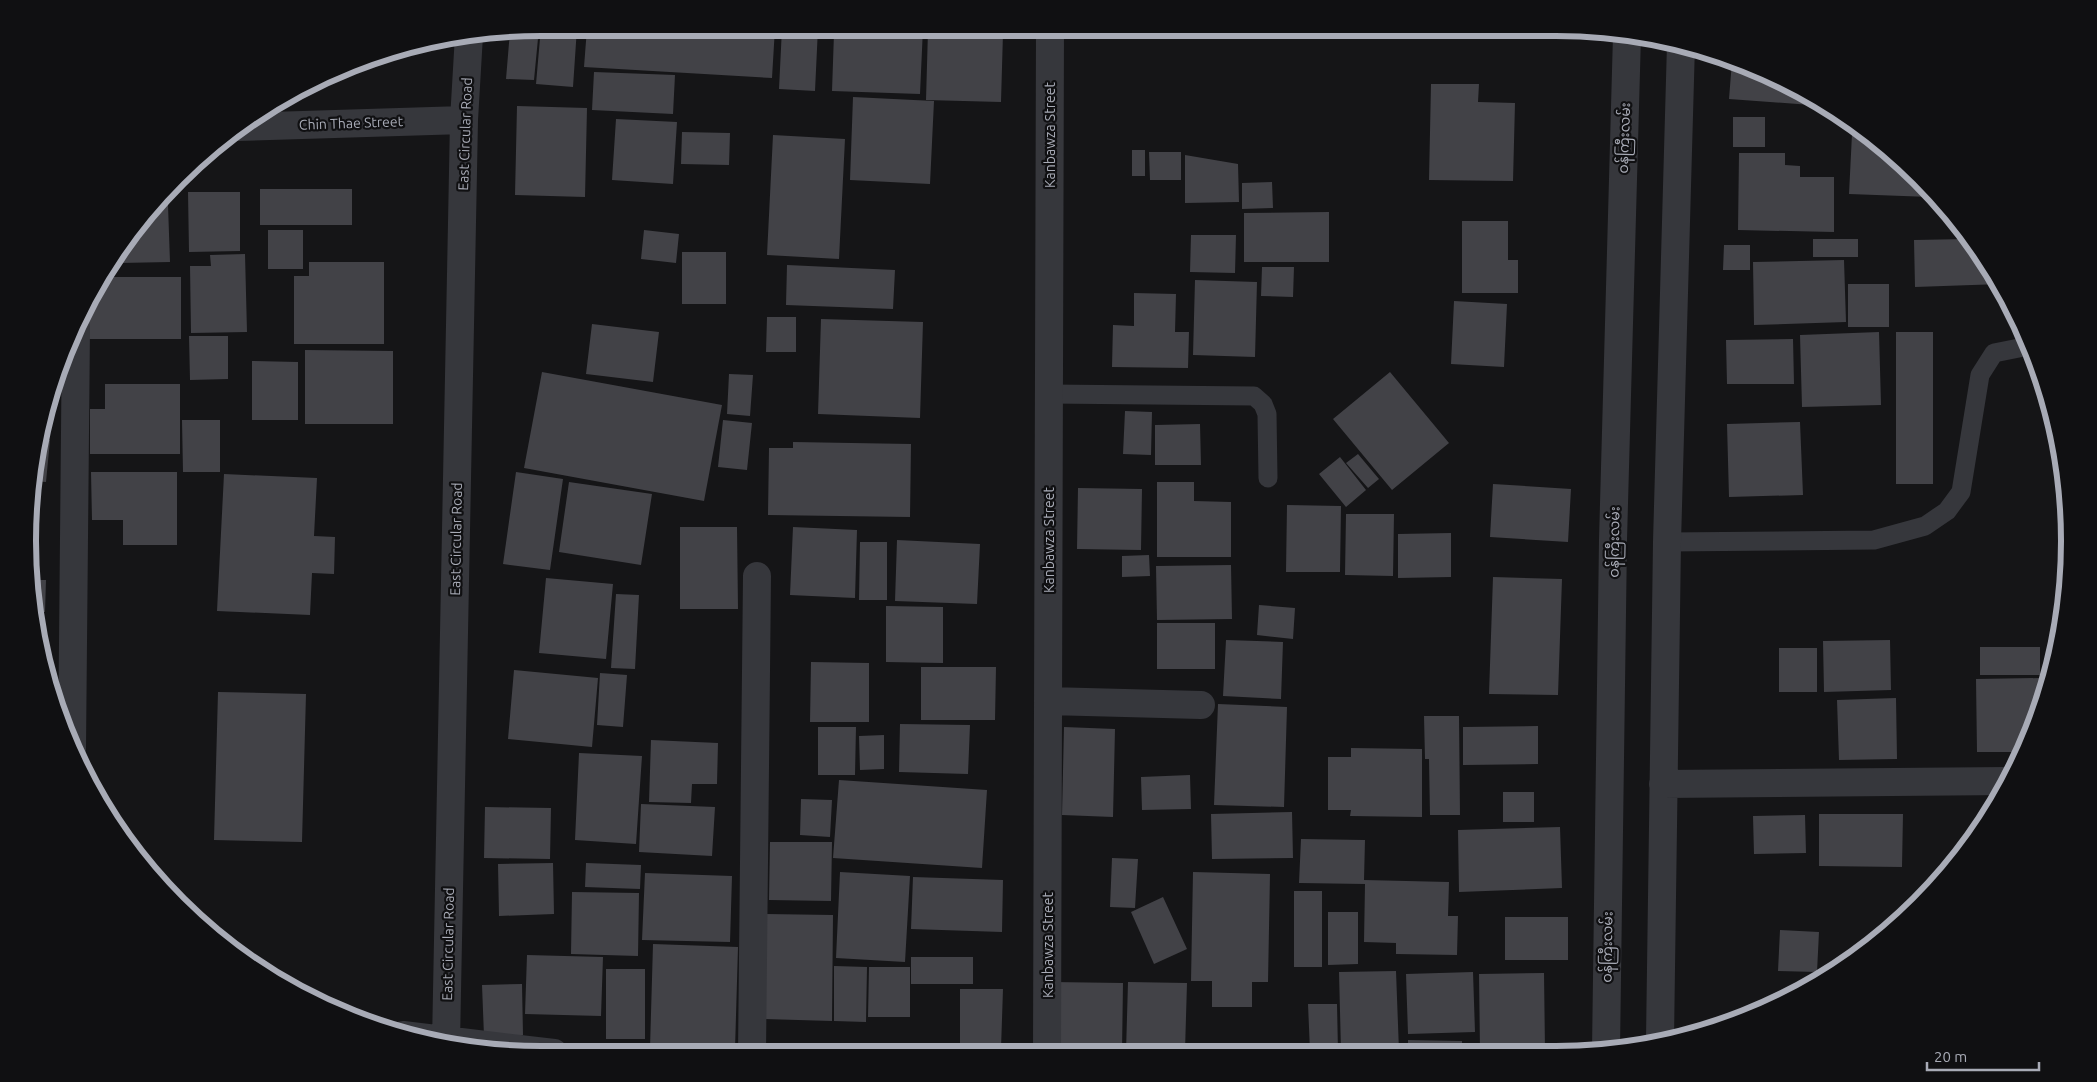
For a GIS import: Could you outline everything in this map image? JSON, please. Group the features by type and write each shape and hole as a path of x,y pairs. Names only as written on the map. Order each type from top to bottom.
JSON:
{"street":[{"name":"Kanbawza Street","path":"1047,1046 1050,36"},
{"name":"East Circular Road","path":"446,1036 464,120 469,42"},
{"name":"ဝန်ကြီးလမ်း","path":"1606,1043 1613,550 1627,42"},
{"path":"1660,1035 1667,542 1681,52"},
{"name":"Chin Thae Street","path":"254,127 464,120"},
{"path":"72,727 76,346"},
{"path":"752,1046 757,576"},
{"path":"1048,701 1201,706"},
{"path":"1663,784 2000,781"}],"lane":[{"path":"1667,542 1874,540 1926,526 1947,511 1961,492 1980,375 1994,353 2022,347"},
{"path":"1049,394 1254,396 1263,404 1266,414 1268,478"}],"building":[{"path":"538,36 534,80 506,79 510,37"},
{"path":"540,36 576,36 573,87 536,84"},
{"path":"586,36 775,36 772,78 584,67"},
{"path":"782,36 818,36 815,91 779,89"},
{"path":"834,36 923,36 920,94 832,91"},
{"path":"928,36 1003,36 1001,102 926,100"},
{"path":"1731,68 1779,88 1809,105 1729,99"},
{"path":"594,72 675,75 673,114 592,110"},
{"path":"1431,84 1479,84 1478,102 1515,103 1513,181 1429,180"},
{"path":"853,97 934,101 930,184 850,180"},
{"path":"517,106 587,108 585,197 515,195"},
{"path":"1733,117 1765,117 1765,147 1733,147"},
{"path":"616,119 677,122 673,184 612,180"},
{"path":"682,132 730,133 729,165 681,164"},
{"path":"1852,134 1889,162 1925,197 1849,194"},
{"path":"773,135 845,139 839,259 767,255"},
{"path":"1132,150 1145,150 1145,176 1132,176"},
{"path":"1149,152 1181,152 1181,180 1150,180"},
{"path":"1739,153 1785,153 1785,165 1800,166 1800,177 1834,177 1834,232 1738,230"},
{"path":"1185,155 1238,164 1239,202 1185,203"},
{"path":"1272,182 1273,208 1242,209 1242,183"},
{"path":"260,189 352,189 352,225 260,225"},
{"path":"188,192 240,192 240,251 189,252"},
{"path":"168,205 170,262 120,263 162,208"},
{"path":"1329,212 1329,262 1244,262 1244,213"},
{"path":"1462,221 1508,221 1508,260 1518,260 1518,293 1462,293"},
{"path":"268,230 303,230 303,269 268,269"},
{"path":"644,230 679,234 676,263 641,259"},
{"path":"1191,235 1236,235 1235,273 1190,272"},
{"path":"1813,239 1858,239 1858,257 1813,257"},
{"path":"1960,239 1990,284 1915,287 1914,240"},
{"path":"1724,245 1750,245 1750,270 1723,270"},
{"path":"682,252 726,252 726,304 682,304"},
{"path":"245,254 247,332 191,333 190,266 211,266 210,255"},
{"path":"1844,260 1846,322 1754,325 1753,262"},
{"path":"309,262 384,262 384,344 294,344 294,276 309,276"},
{"path":"787,265 895,270 893,309 786,305"},
{"path":"1262,267 1294,267 1293,297 1261,296"},
{"path":"111,277 181,277 181,339 86,339 86,323"},
{"path":"1195,280 1257,282 1255,357 1193,355"},
{"path":"1848,284 1889,284 1889,327 1848,327"},
{"path":"1134,293 1176,294 1175,332 1189,332 1188,368 1112,367 1113,325 1134,326"},
{"path":"1454,301 1507,304 1504,367 1451,364"},
{"path":"767,317 796,317 796,352 766,352"},
{"path":"821,319 923,322 920,418 818,414"},
{"path":"592,324 659,332 653,382 586,374"},
{"path":"1879,332 1881,405 1802,407 1800,335"},
{"path":"1896,332 1933,332 1933,484 1896,484"},
{"path":"189,336 228,336 228,379 190,380"},
{"path":"1793,339 1794,384 1727,384 1726,340"},
{"path":"305,350 393,351 393,424 305,424"},
{"path":"252,361 298,362 298,420 252,420"},
{"path":"542,372 722,405 704,501 524,468"},
{"path":"1390,372 1449,443 1392,490 1333,419"},
{"path":"729,374 753,375 750,416 727,414"},
{"path":"105,384 180,384 180,454 90,454 90,409 105,409"},
{"path":"1125,411 1152,412 1151,455 1123,454"},
{"path":"182,420 220,420 220,472 183,472"},
{"path":"723,420 752,423 747,470 718,467"},
{"path":"1800,422 1803,495 1729,497 1727,424"},
{"path":"1200,424 1201,465 1155,465 1155,425"},
{"path":"47,440 50,440 46,482 40,482"},
{"path":"793,442 911,444 910,517 768,515 769,448 793,448"},
{"path":"1358,454 1379,479 1368,488 1346,463"},
{"path":"1340,457 1366,490 1346,507 1319,474"},
{"path":"91,472 177,472 177,545 123,545 123,520 92,520"},
{"path":"516,472 563,479 550,570 503,564"},
{"path":"224,474 317,478 314,536 335,537 334,574 312,573 310,615 217,611"},
{"path":"569,482 652,494 641,565 559,552"},
{"path":"1157,482 1194,482 1194,501 1231,502 1231,557 1157,557"},
{"path":"1493,484 1571,489 1568,542 1490,537"},
{"path":"1078,488 1142,489 1141,550 1077,549"},
{"path":"1287,505 1341,506 1340,572 1286,572"},
{"path":"1346,514 1394,514 1393,576 1345,575"},
{"path":"680,527 737,527 738,609 680,609"},
{"path":"793,527 857,530 855,598 790,595"},
{"path":"1451,533 1451,577 1398,578 1398,534"},
{"path":"897,540 980,544 977,604 895,601"},
{"path":"860,542 887,542 887,600 859,600"},
{"path":"1149,555 1150,576 1122,577 1122,556"},
{"path":"1231,565 1232,619 1157,620 1156,566"},
{"path":"1493,577 1562,579 1558,695 1489,694"},
{"path":"546,578 613,584 606,659 539,653"},
{"path":"38,580 46,580 45,612 42,612"},
{"path":"616,594 639,595 635,669 611,668"},
{"path":"1259,605 1295,608 1293,639 1257,635"},
{"path":"886,606 943,607 943,663 886,662"},
{"path":"1157,623 1215,623 1215,669 1157,669"},
{"path":"1226,640 1283,642 1281,699 1223,696"},
{"path":"1890,640 1891,690 1824,692 1823,641"},
{"path":"1980,647 2040,647 2040,675 1980,675"},
{"path":"1779,648 1817,648 1817,692 1779,692"},
{"path":"811,662 869,663 869,722 810,722"},
{"path":"921,667 996,667 995,720 921,720"},
{"path":"514,670 598,678 592,747 508,739"},
{"path":"600,673 627,675 623,727 597,725"},
{"path":"2041,678 2034,703 2014,752 1977,752 1976,679"},
{"path":"218,692 306,694 302,842 214,840"},
{"path":"1896,698 1897,759 1839,760 1837,700"},
{"path":"1218,704 1287,707 1284,807 1214,805"},
{"path":"1424,716 1459,716 1460,815 1430,815 1429,759 1425,759"},
{"path":"900,724 970,725 968,774 899,772"},
{"path":"1538,726 1538,764 1463,765 1463,727"},
{"path":"818,727 856,727 855,775 818,775"},
{"path":"1064,727 1115,729 1113,817 1062,815"},
{"path":"884,735 884,769 860,770 859,736"},
{"path":"651,740 718,743 717,784 692,784 691,803 649,802"},
{"path":"1351,748 1422,749 1422,817 1350,816 1351,810 1328,810 1328,757 1351,757"},
{"path":"579,753 642,756 636,844 575,840"},
{"path":"1190,775 1191,809 1142,810 1141,777"},
{"path":"839,780 987,790 982,868 833,858"},
{"path":"1503,792 1534,792 1534,822 1503,822"},
{"path":"801,799 832,800 830,837 800,835"},
{"path":"641,804 715,807 712,856 639,852"},
{"path":"485,807 551,808 550,859 484,858"},
{"path":"1292,812 1293,858 1212,859 1211,814"},
{"path":"1819,814 1903,814 1902,867 1819,866"},
{"path":"1805,815 1806,853 1754,854 1753,816"},
{"path":"1560,827 1562,888 1459,892 1458,830"},
{"path":"1301,839 1365,840 1364,880 1449,882 1448,916 1458,916 1457,955 1396,954 1396,943 1364,942 1365,884 1299,883"},
{"path":"770,842 832,842 831,901 769,900"},
{"path":"1112,858 1138,859 1135,908 1110,907"},
{"path":"553,863 554,914 499,916 498,864"},
{"path":"586,863 641,865 640,889 585,887"},
{"path":"840,872 910,876 905,962 836,958"},
{"path":"1193,872 1270,874 1268,982 1252,982 1252,1007 1212,1007 1212,981 1191,981"},
{"path":"645,873 732,876 730,942 642,940"},
{"path":"913,877 1003,880 1002,932 911,929"},
{"path":"1294,891 1322,891 1322,967 1294,967"},
{"path":"572,892 639,893 638,956 571,954"},
{"path":"1163,897 1187,949 1154,964 1131,912"},
{"path":"1328,912 1358,912 1358,964 1328,965"},
{"path":"766,914 833,915 832,1021 764,1019"},
{"path":"1505,917 1568,917 1568,960 1505,960"},
{"path":"1780,930 1819,932 1817,972 1778,971"},
{"path":"653,944 738,947 735,1046 650,1046"},
{"path":"527,955 603,957 601,1016 525,1014"},
{"path":"911,957 973,957 973,984 911,984"},
{"path":"834,966 867,967 866,1022 834,1021"},
{"path":"869,967 910,967 910,1017 868,1017"},
{"path":"606,969 645,969 645,1039 606,1039"},
{"path":"1396,971 1399,1046 1341,1046 1339,972"},
{"path":"1473,972 1475,1032 1408,1034 1406,974"},
{"path":"1544,973 1545,1046 1480,1046 1479,974"},
{"path":"1052,982 1123,983 1122,1046 1050,1046"},
{"path":"1128,982 1187,983 1185,1046 1126,1046"},
{"path":"522,984 523,1035 484,1036 482,985"},
{"path":"960,989 1003,989 1001,1046 960,1046"},
{"path":"1308,1004 1337,1004 1338,1046 1310,1046"},
{"path":"1408,1040 1462,1041 1462,1046 1408,1046"}]}
